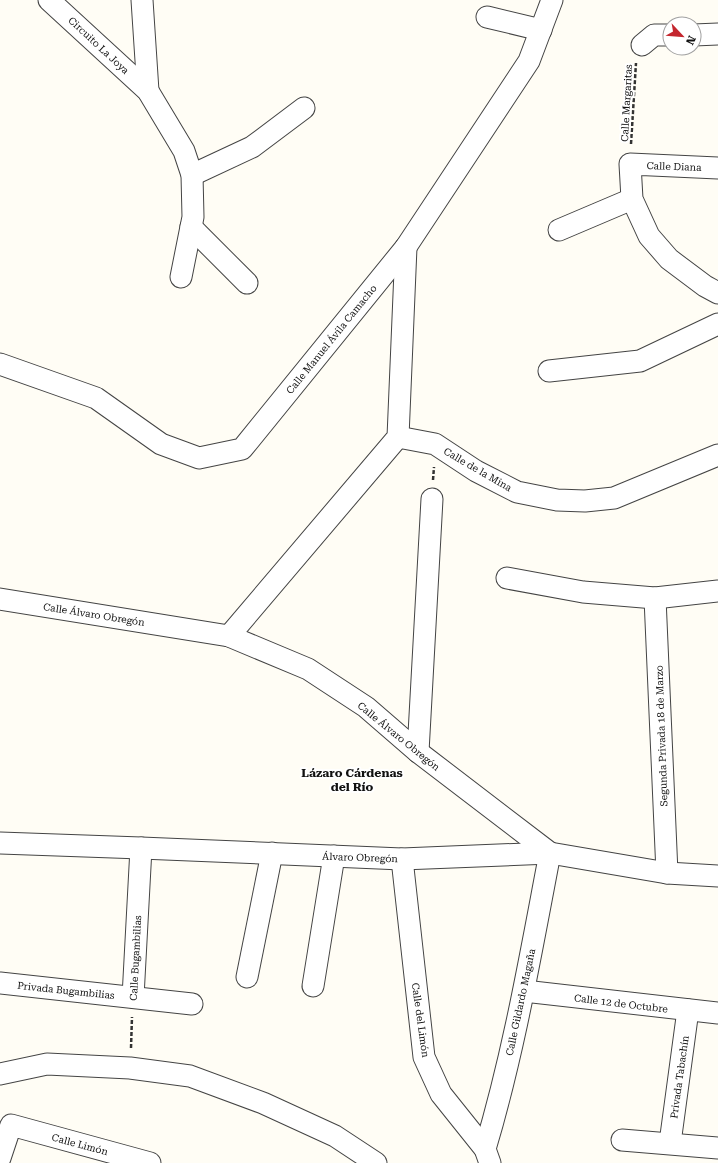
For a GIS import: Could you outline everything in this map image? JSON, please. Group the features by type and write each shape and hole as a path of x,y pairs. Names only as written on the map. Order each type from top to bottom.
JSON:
{"street":[{"name":"Circuito La Joya","path":"49,0 148,91 184,151 192,175 193,217 181,277"},
{"name":"Circuito La Joya","path":"142,0 148,91"},
{"name":"Calle Manuel Ávila Camacho","path":"0,364 96,398 161,444 199,458 242,450 406,247 529,61 552,0"},
{"path":"486,17 541,30"},
{"path":"702,34 718,34"},
{"path":"642,44 654,36 662,36"},
{"path":"192,175 252,147 304,108"},
{"path":"630,164 632,199 649,236 669,259 705,286 718,293"},
{"name":"Calle Diana","path":"630,164 718,168"},
{"path":"559,230 632,199"},
{"path":"191,227 248,283"},
{"path":"229,636 398,437 406,247"},
{"path":"549,370 640,361 718,324"},
{"name":"Calle de la Mina","path":"398,437 435,444 476,471 517,492 557,500 585,501 614,498 718,455"},
{"path":"418,752 432,499"},
{"path":"507,578 583,592 655,598 718,591"},
{"name":"Segunda Privada 18 de Marzo","path":"655,598 667,873"},
{"name":"Calle Álvaro Obregón","path":"0,599 229,636 308,670 366,707 418,752 550,853"},
{"name":"Álvaro Obregón","path":"0,843 402,859 550,853 667,873 718,876"},
{"name":"Calle Bugambilias","path":"133,997 141,848"},
{"path":"247,978 272,853"},
{"name":"Calle Gildardo Magaña","path":"488,1156 496,1112 524,991 550,853"},
{"path":"313,986 334,856"},
{"name":"Calle del Limón","path":"402,859 424,1057 441,1094 488,1156"},
{"name":"Privada Bugambilias","path":"0,983 192,1004"},
{"name":"Calle 12 de Octubre","path":"524,991 718,1013"},
{"name":"Privada Tabachín","path":"670,1143 688,1010"},
{"path":"0,1074 47,1064 130,1068 190,1076 263,1103 335,1136 376,1163"},
{"name":"Calle Limón","path":"0,1158 11,1125 150,1163"},
{"path":"622,1140 718,1148"}],"path":[{"name":"Calle Margaritas","path":"630,164 636,59 642,44"},
{"path":"432,499 435,444"},
{"name":"Calle Bugambilias","path":"130,1068 133,997"}],"district":[{"name":"Lázaro Cárdenas del Río","path":"352,780"}]}
